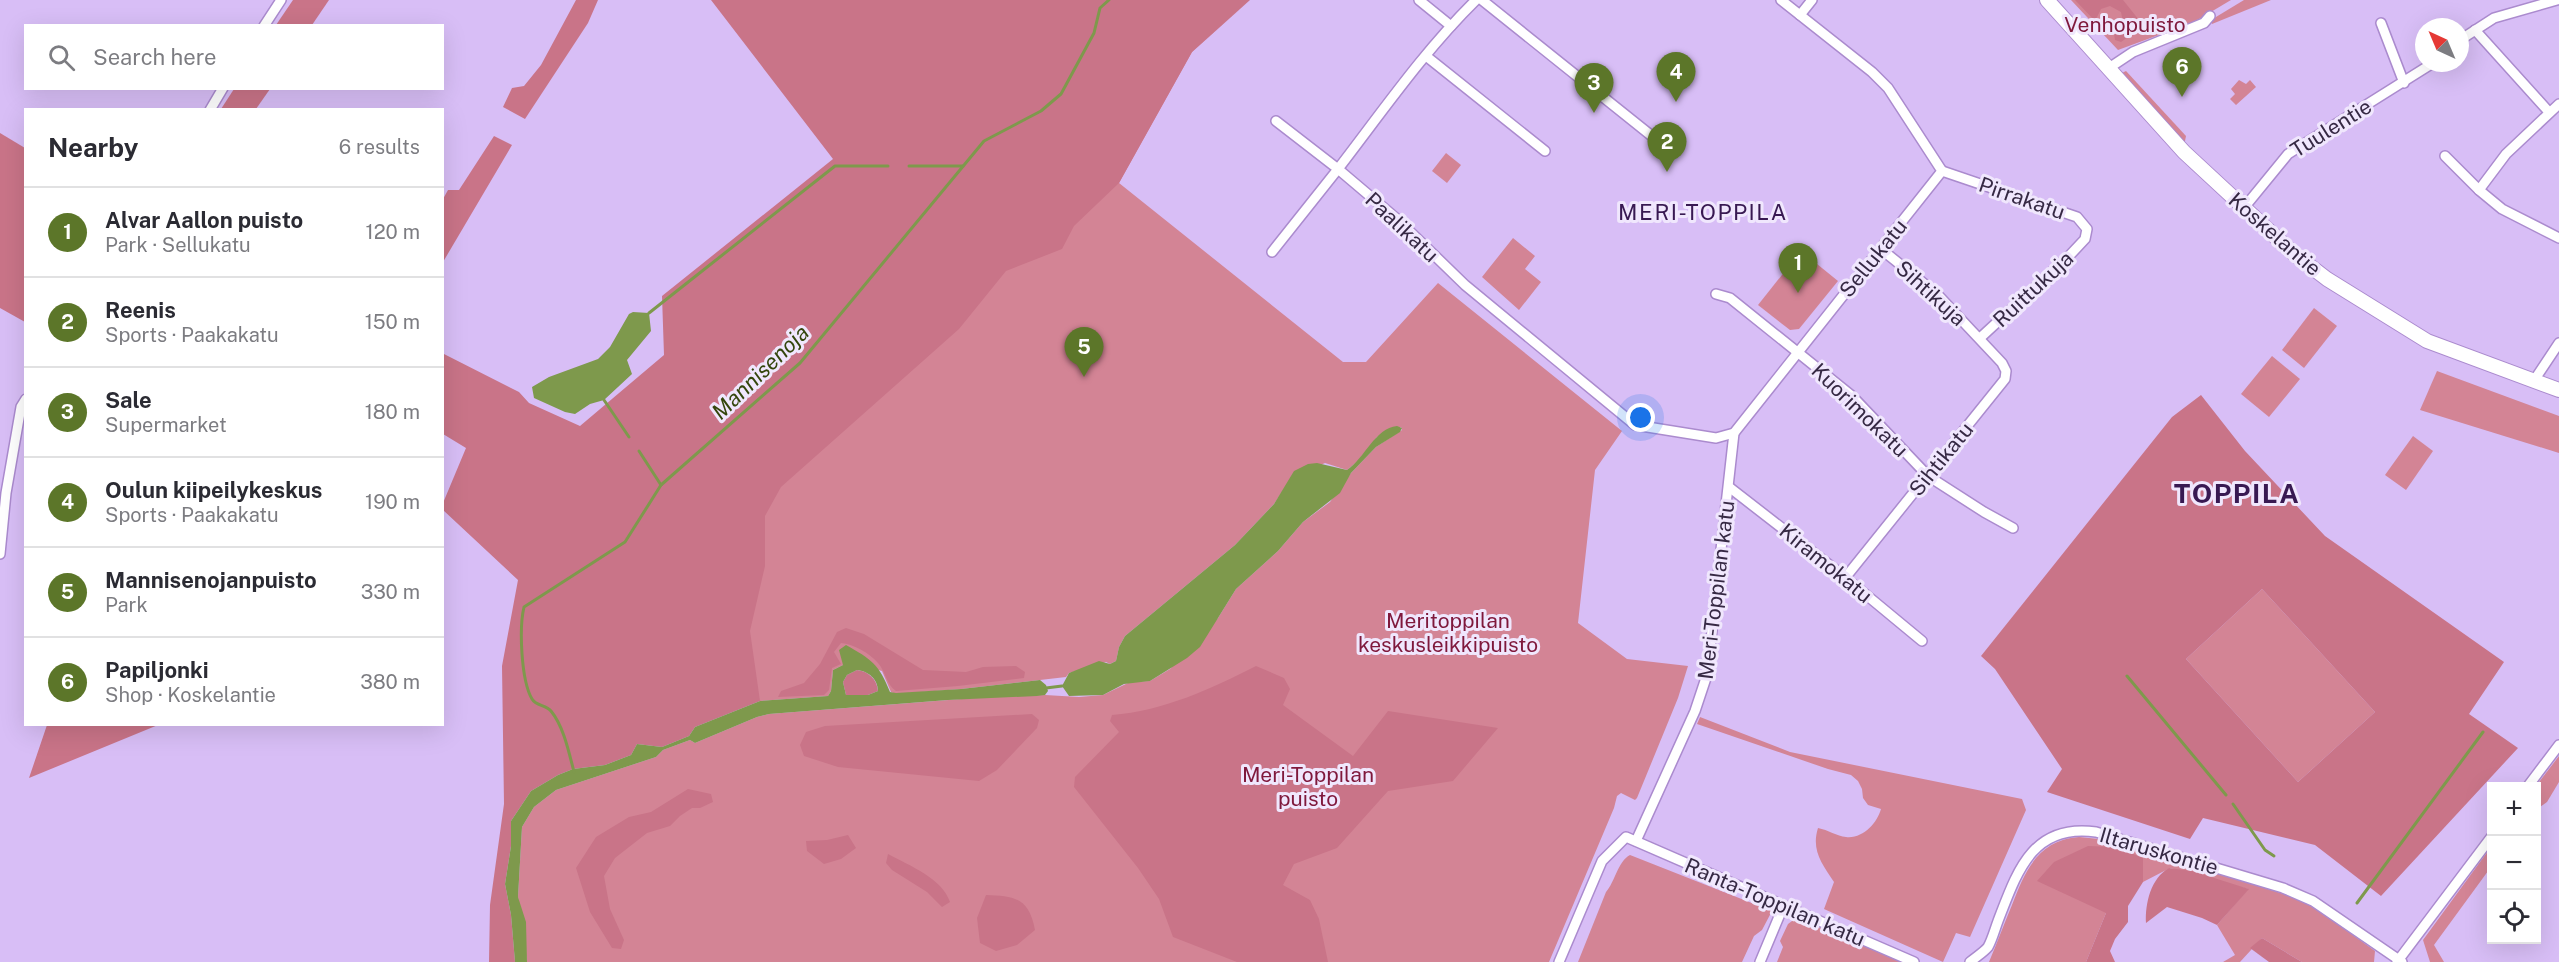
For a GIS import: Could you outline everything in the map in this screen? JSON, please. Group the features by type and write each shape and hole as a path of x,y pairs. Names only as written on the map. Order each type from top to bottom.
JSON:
{"main road":[{"name":"Koskelantie","path":"2047,0 2184,152 2293,254 2327,279 2427,341 2559,390"}],"street":[{"path":"265,24 280,0"},
{"path":"1419,0 1451,26"},
{"path":"1272,252 1426,56 1476,0"},
{"path":"1482,0 1668,149"},
{"path":"1781,0 1872,72 1888,88 1942,171"},
{"path":"1800,15 1812,0"},
{"path":"2469,34 2494,18 2557,0"},
{"path":"2109,68 2124,56 2204,23 2210,16"},
{"path":"2381,23 2404,83"},
{"path":"2475,30 2549,112"},
{"path":"1426,56 1545,151"},
{"name":"Tuulentie","path":"2243,209 2288,154 2420,72"},
{"path":"211,108 222,90"},
{"path":"2479,190 2506,154 2559,104"},
{"name":"Paalikatu","path":"1276,121 1397,219 1465,285 1635,425 1716,438 1734,433"},
{"path":"2445,156 2502,209 2559,238"},
{"name":"Pirrakatu","path":"1942,171 2077,218 2087,229 2085,239"},
{"name":"Sellukatu","path":"1734,433 1942,171"},
{"name":"Ruittukuja","path":"1980,338 2085,239"},
{"name":"Sihtikuja","path":"1881,249 1938,294 1980,338"},
{"name":"Kuorimokatu","path":"1716,294 1731,298 1852,396 1928,476 2013,528"},
{"name":"Sihtikatu","path":"1845,578 2005,379 2006,371 1980,338"},
{"path":"2533,382 2559,342"},
{"path":"0,554 6,493 21,407 24,402"},
{"name":"Meri-Toppilan katu","path":"1636,841 1704,689 1734,433"},
{"name":"Kiramokatu","path":"1729,487 1922,641"},
{"path":"2531,782 2559,745"},
{"name":"Iltaruskontie","path":"1970,962 1988,947 2017,876 2033,849 2048,838 2066,831 2081,830 2096,832 2283,888 2313,901 2399,961"},
{"path":"1559,962 1602,861 1626,837 1636,841"},
{"name":"Ranta-Toppilan katu","path":"1636,841 1783,907 1914,962"},
{"path":"2399,961 2487,843"},
{"path":"1760,962 1783,907"}],"green space":[{"path":"293,0 329,0 313,24 277,24"},
{"path":"576,0 598,0 588,23 525,119 503,107 512,88 524,86 541,65"},
{"path":"711,0 1250,0 1192,52 1119,183 1074,226 1062,249 1006,271 959,329 781,487 765,516 765,566 750,631 760,701 695,727 689,736 662,747 637,744 631,755 605,765 573,769 531,791 511,821 511,846 505,884 511,915 515,962 489,962 490,905 504,804 502,666 518,580 444,511 444,501 466,448 444,435 444,354 519,392 529,403 580,426 664,355 662,296 833,159"},
{"path":"1250,0 1192,52 1119,183 1343,362 1366,362 1438,283 1622,431 1595,470 1578,623 1627,659 1688,666 1678,698 1637,798 1635,800 1621,793 1617,796 1549,962 527,962 518,897 522,827 534,807 556,790 656,757 663,750 690,740 695,743 769,714 1000,696 1103,695 1130,682 1150,681 1170,669 1218,618 1236,589 1278,551 1303,522 1330,502 1351,473 1376,447 1402,430 1401,427 1377,437 1358,461 1347,470 1325,463 1291,478 1274,504 1235,545 1125,636 1119,647 1116,661 1069,673 1066,677 896,694 891,692 882,671 843,660 843,665 833,670 831,691 828,696 760,701 522,643"},
{"name":"Venhopuisto","path":"2071,0 2231,0 2194,22 2118,50"},
{"path":"2075,0 2123,0 2139,20 2135,32 2121,42 2115,40 2114,34 2123,22 2121,12 2110,6 2101,9 2095,21"},
{"name":"Venhopuisto","path":"2244,0 2271,0 2212,24 2211,20"},
{"path":"2126,71 2186,136 2185,141 2122,73"},
{"path":"2239,80 2246,84 2250,80 2256,87 2236,105 2230,99 2235,94 2231,89"},
{"path":"234,90 269,90 257,108 222,108"},
{"path":"0,133 24,147 24,321 0,308"},
{"path":"494,136 512,145 444,260 444,197 448,190 459,190"},
{"path":"1446,153 1461,165 1447,183 1432,171"},
{"path":"1513,238 1535,256 1525,269 1541,282 1519,310 1482,277"},
{"path":"1801,251 1838,281 1799,329 1790,330 1758,305"},
{"path":"2314,308 2337,326 2304,368 2282,350"},
{"path":"2272,356 2300,379 2269,417 2241,394"},
{"path":"2437,371 2559,416 2559,453 2420,410"},
{"path":"2201,395 2245,451 2325,536 2504,662 2469,714 2518,748 2381,896 2315,845 2203,818 2190,839 2047,792 2062,769 1995,669 1981,656 2172,417","holes":["2262,589 2375,712 2298,782 2186,659"]},
{"path":"2413,436 2433,451 2406,490 2385,475"},
{"path":"2262,589 2375,712 2298,782 2186,659"},
{"path":"846,628 864,634 923,670 966,672 983,667 1016,666 1025,672 1024,678 896,691 890,685 881,666 874,659 856,647 841,643 834,652 841,664 832,668 829,690 824,695 778,697 781,691 804,683 820,664 837,632"},
{"name":"Meri-Toppilan puisto","path":"1256,666 1284,678 1290,689 1283,705 1353,756 1388,711 1498,728 1453,781 1388,791 1337,848 1294,864 1283,885 1310,900 1319,919 1328,962 1237,962 1173,937 1159,899 1138,868 1074,787 1075,777 1119,732 1110,721 1112,715 1150,709 1186,698"},
{"path":"857,670 871,676 878,691 868,695 846,695 843,682 847,675"},
{"path":"1032,714 1039,720 1037,728 997,770 979,781 838,767 804,756 800,745 806,732 825,726"},
{"path":"1700,717 1790,752 2022,799 2026,810 1970,937 1956,933 1943,962 1824,909 1834,882 1817,850 1818,828 1852,837 1863,833 1873,825 1881,809 1868,805 1863,798 1858,781 1851,775 1697,724"},
{"path":"46,726 156,726 29,778"},
{"path":"2559,756 2559,782 2547,802 2541,806 2541,782 2539,782"},
{"path":"688,789 711,794 713,802 700,808 692,808 670,826 647,833 615,858 604,876 610,909 624,940 621,949 612,948 590,912 576,868 596,837 629,817 651,812"},
{"path":"848,835 856,848 841,859 824,864 807,851 806,841 827,840"},
{"path":"2079,837 2109,840 2297,898 2320,911 2375,951 2374,962 2302,962 2262,938 2240,962 2223,962 2235,955 2217,925 2248,889 2170,868 2143,882 2143,858 2106,913 2086,962 1989,962 2022,880 2035,859 2053,844"},
{"path":"2088,846 2116,847 2143,858 2143,882 2128,906 2128,922 2115,939 2110,951 2115,962 2086,962 2106,913 2037,881 2054,862"},
{"path":"2487,852 2487,872 2434,945 2444,962 2430,962 2423,940"},
{"path":"888,854 933,879 950,902 942,907 927,892 892,870 886,863"},
{"path":"1630,855 1772,911 1762,930 1754,936 1742,962 1578,962 1606,892 1622,862"},
{"path":"2169,868 2192,871 2249,889 2217,925 2167,907 2146,923 2150,892 2158,878"},
{"path":"986,895 1013,898 1025,905 1035,930 1017,945 996,951 980,943 977,918"},
{"path":"1796,918 1905,962 1777,962 1783,947 1780,941 1788,924"},
{"path":"2262,938 2302,962 2269,962 2250,948"}],"shaded area":[{"path":"649,313 651,331 627,360 632,374 604,400 590,404 575,414 534,398 532,387 549,377 598,359 610,347 629,314"},
{"path":"1397,426 1402,428 1400,432 1376,447 1351,473 1340,493 1303,522 1278,551 1236,589 1200,647 1187,658 1150,681 1124,684 1103,695 1069,696 1062,686 1069,673 1099,661 1110,664 1116,661 1119,647 1125,636 1235,545 1274,504 1294,471 1308,464 1317,463 1347,470 1382,432"},
{"path":"846,645 873,663 890,692 961,689 1040,680 1046,685 1048,691 1045,695 1037,696 948,700 769,714 695,743 690,740 663,750 656,757 556,790 534,807 522,827 518,897 526,922 527,962 515,962 511,915 505,884 511,846 511,821 531,791 573,769 605,765 631,755 637,744 662,747 689,736 695,727 760,701 828,696 831,691 833,670 843,665 839,650","holes":["857,670 874,679 878,691 868,695 846,695 843,682 847,675"]}],"waterway":[{"name":"Mannisenoja","path":"574,772 566,740 556,717 549,709 534,701 528,690 522,654 524,607 625,542 661,485 800,363 984,141 1041,111 1061,94 1094,33 1100,8 1109,0"},
{"path":"649,313 835,166 888,166"},
{"path":"909,166 963,166"},
{"path":"604,400 629,437"},
{"path":"639,451 661,485"},
{"path":"2127,676 2226,795"},
{"path":"1046,688 1062,686"},
{"path":"2357,903 2483,732"},
{"path":"2233,804 2265,850 2274,856"}],"place":[{"name":"Papiljonki","path":"2182,97"},
{"name":"Oulun kiipeilykeskus","path":"1676,102"},
{"name":"Sale","path":"1594,113"},
{"name":"Reenis","path":"1667,172"},
{"name":"Alvar Aallon puisto","path":"1798,293"},
{"name":"Mannisenojanpuisto","path":"1084,377"}],"district":[{"name":"MERI-TOPPILA","path":"1703,212"},
{"name":"TOPPILA","path":"2237,493"}],"park label":[{"name":"Meritoppilan keskusleikkipuisto","path":"1448,632"}]}
